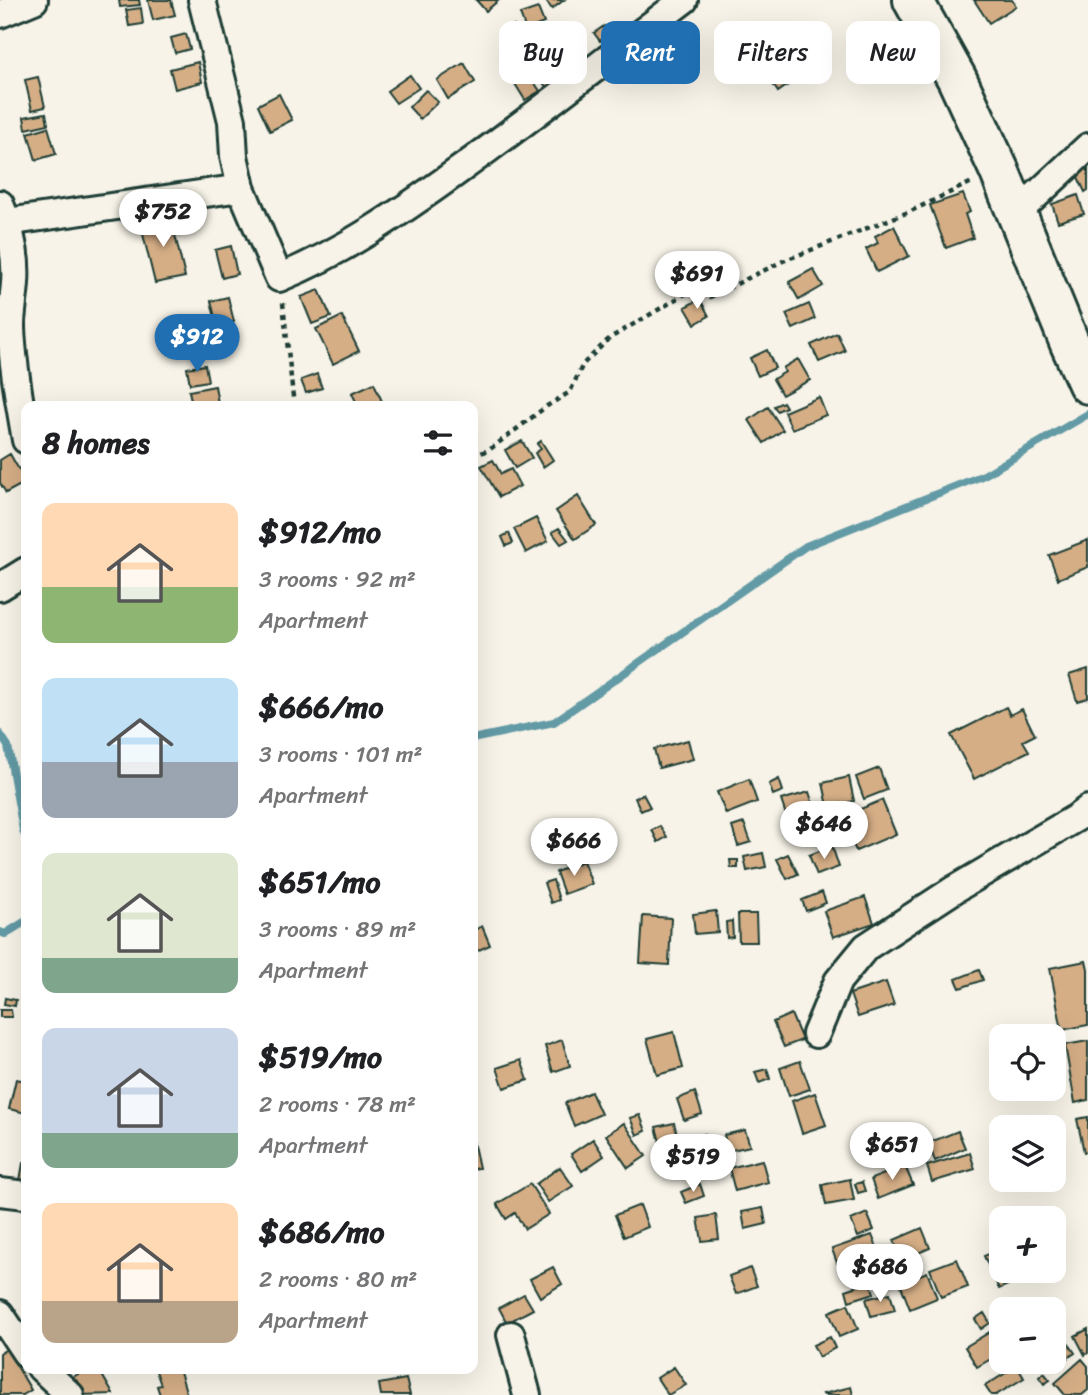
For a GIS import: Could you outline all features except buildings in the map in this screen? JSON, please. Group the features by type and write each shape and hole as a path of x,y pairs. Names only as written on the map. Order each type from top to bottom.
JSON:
{"street":[{"path":"0,14 34,0"},
{"path":"202,0 232,121 234,156 241,187 279,278 345,247 409,206 502,140 684,0"},
{"path":"914,0 957,79 999,170 1088,384"},
{"path":"1017,212 1088,147"},
{"path":"21,408 11,327 16,283 15,259 4,213 241,187"},
{"path":"0,587 21,574"},
{"path":"816,1034 838,981 866,947 955,889 1088,809"},
{"path":"0,1192 21,1194"},
{"path":"0,1314 21,1346"},
{"path":"512,1335 527,1395"},
{"path":"47,1374 70,1395"}],"path":[{"path":"478,454 489,450 570,392 583,365 610,338 692,290 710,297 783,261 911,211 999,170"},
{"path":"279,278 294,401"}],"waterway":[{"path":"478,738 554,722 806,546 984,475 1088,414"},
{"path":"0,734 8,746 21,819"},
{"path":"0,932 5,934 21,924"}]}
